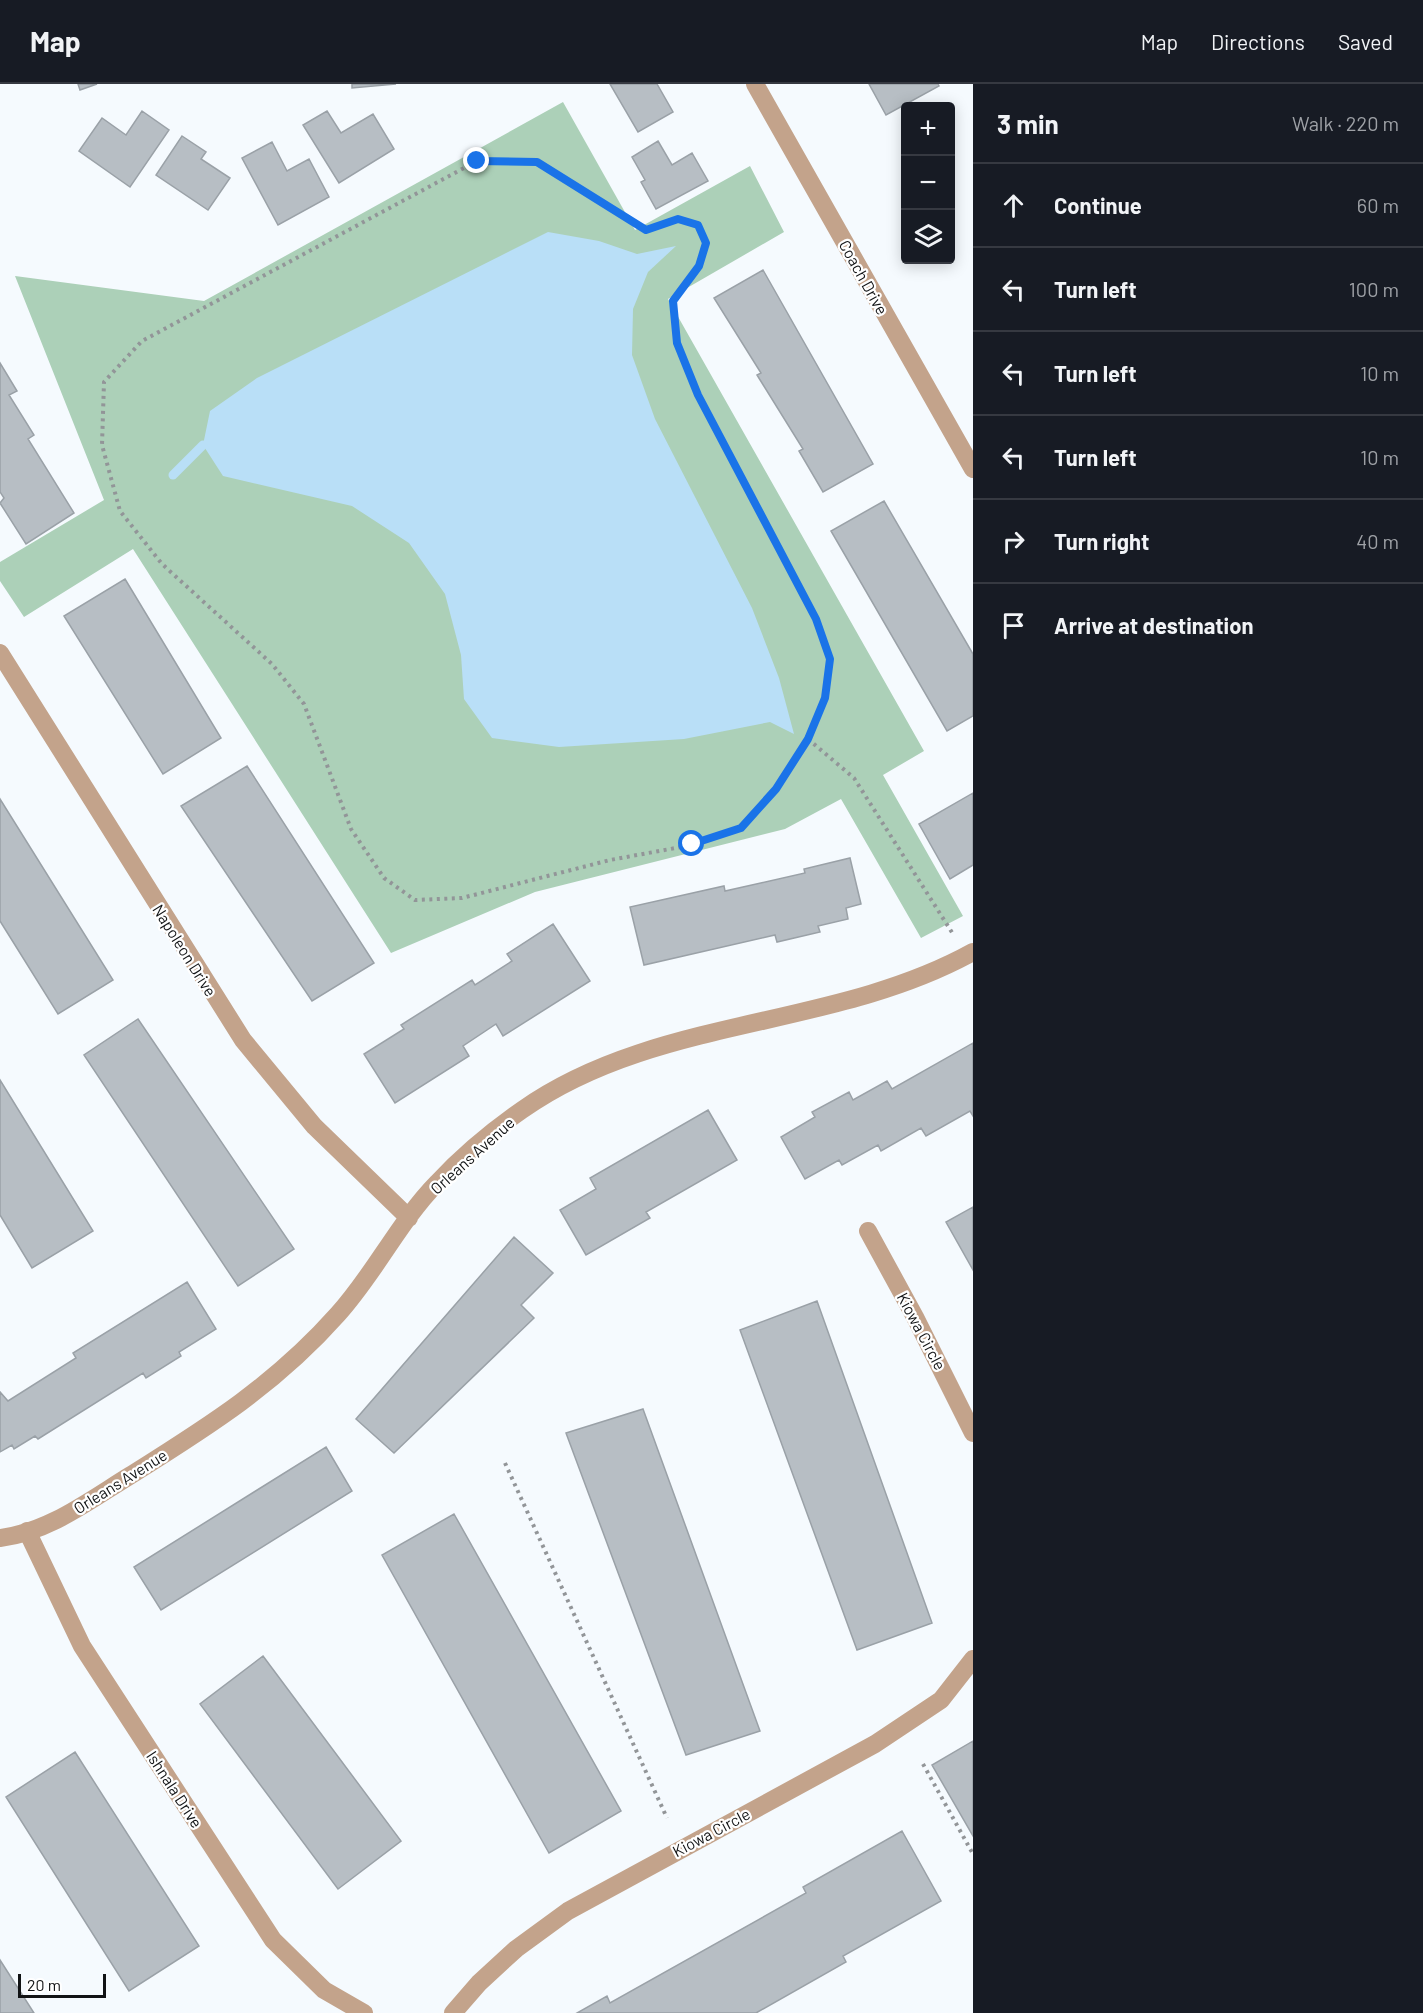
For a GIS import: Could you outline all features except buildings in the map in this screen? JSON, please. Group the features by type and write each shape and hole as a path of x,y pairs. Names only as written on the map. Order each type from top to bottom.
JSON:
{"street":[{"name":"Coach Drive","path":"755,84 973,469"},
{"name":"Napoleon Drive","path":"0,653 243,1040 314,1126 409,1218"},
{"name":"Orleans Avenue","path":"0,1538 50,1523 76,1509 221,1418 273,1379 341,1311 436,1183 482,1142 523,1110 573,1079 645,1050 848,1000 901,983 970,953"},
{"name":"Kiowa Circle","path":"868,1231 915,1317 973,1433"},
{"name":"Ishnala Drive","path":"27,1531 82,1646 273,1940 324,1990 364,2013"},
{"name":"Kiowa Circle","path":"453,2013 479,1983 516,1949 568,1911 875,1744 941,1700 973,1659"}],"path":[{"path":"477,161 537,162 646,230 678,219 698,225 706,243 699,266 673,301 677,343 698,395 816,619 830,659 825,698 808,739 776,789 741,828 692,844 610,860 462,898 415,900 384,878 351,829 304,704 272,664 162,564 120,511 102,445 105,382 142,340 477,161"},
{"path":"808,739 854,778 970,953"},
{"path":"505,1463 667,1818"},
{"path":"923,1764 973,1854"}],"green space":[{"path":"563,102 635,230 750,166 784,232 668,299 924,751 883,775 963,916 921,938 841,799 785,829 535,892 391,953 133,549 24,617 0,581 0,562 104,500 15,276 204,301"}],"water":[{"path":"548,232 599,241 637,254 676,246 648,272 633,309 632,355 655,419 752,608 779,678 794,734 770,722 684,739 559,747 492,738 464,699 461,655 445,594 409,543 352,506 223,476 203,445 210,411 257,378"}],"waterway":[{"path":"173,475 203,445"}],"route":[{"path":"477,161 537,162 646,230 678,219 698,225 706,243 699,266 673,301 677,343 698,395 816,619 830,659 825,698 808,739 776,789 741,828 692,844"}]}
